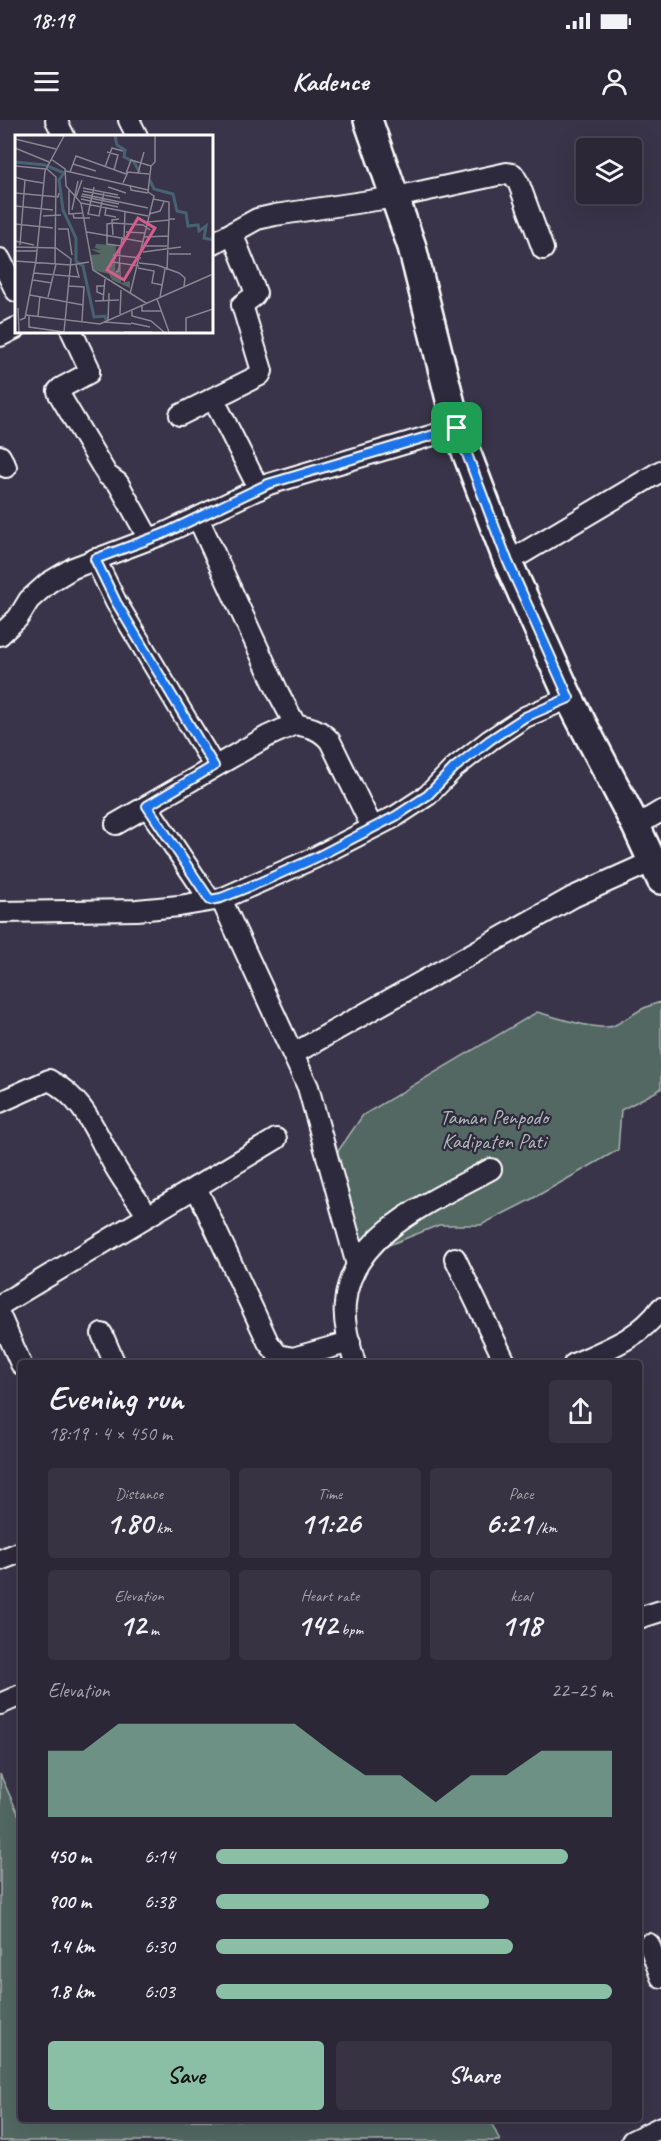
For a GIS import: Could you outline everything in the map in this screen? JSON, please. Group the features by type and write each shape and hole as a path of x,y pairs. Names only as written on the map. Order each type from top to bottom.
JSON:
{"street":[{"path":"56,120 64,135"},
{"path":"129,120 136,135"},
{"path":"293,1054 573,897 657,871 569,698 508,562 457,428 408,232 368,120"},
{"path":"213,243 257,219 396,198 507,173 513,174 519,184 543,249"},
{"path":"180,415 260,375 262,371 242,307 244,302 256,293 232,233"},
{"path":"0,259 15,289"},
{"path":"0,336 15,328"},
{"path":"72,333 89,368 89,373 61,388 58,391 59,394 107,475 118,483 149,539"},
{"path":"213,398 259,489"},
{"path":"0,635 18,618 29,600 48,583 73,568 149,539 259,489 457,428"},
{"path":"508,562 661,471"},
{"path":"198,518 295,724"},
{"path":"95,559 116,602 214,766"},
{"path":"0,912 137,910 179,906 216,899 315,858 412,807 428,795 473,752 525,717 569,698"},
{"path":"116,824 214,766 283,728 295,724 315,728 330,741 372,827"},
{"path":"147,806 216,899 293,1054 308,1087 357,1264"},
{"path":"636,826 661,812"},
{"path":"0,1102 49,1080 58,1084 81,1105 115,1168 148,1216"},
{"path":"0,1305 276,1139"},
{"path":"354,1360 344,1306 348,1285 357,1264 378,1237 415,1212 491,1169"},
{"path":"196,1187 268,1342 278,1355 293,1358 350,1342"},
{"path":"455,1258 504,1360"},
{"path":"582,1360 636,1334 646,1327 661,1308"},
{"path":"0,1316 19,1360"},
{"path":"102,1334 113,1360"},
{"path":"0,1560 18,1553"},
{"path":"642,1617 661,1611"},
{"path":"0,1704 18,1696"},
{"path":"650,1944 661,1977"},
{"path":"632,2141 661,2127"}],"green space":[{"name":"Taman Penpodo Kadipaten Pati","path":"661,1002 661,1089 621,1110 618,1150 481,1225 439,1225 362,1254 334,1157 363,1115 537,1012 577,1023 609,1027 647,1006"},
{"path":"0,1774 18,1813 18,2122 495,2122 492,2124 500,2141 0,2141"}],"route":[{"path":"457,428 508,562 569,698 525,717 490,740 454,768 428,795 412,807 315,858 221,898 210,900 147,806 214,766 116,602 95,559 163,534 268,484 457,428"}]}
